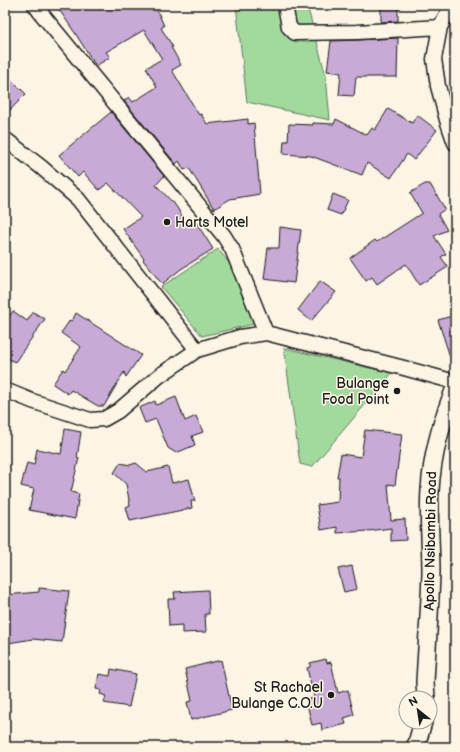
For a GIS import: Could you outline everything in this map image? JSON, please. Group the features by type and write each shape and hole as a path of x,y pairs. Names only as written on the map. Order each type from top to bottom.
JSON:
{"street":[{"path":"35,5 224,236 232,249 266,333"},
{"path":"285,5 289,27 295,33 357,32 440,27"},
{"path":"452,5 440,27 434,59 438,86 455,143"},
{"path":"5,139 41,167 78,199 197,350"},
{"path":"5,390 32,401 90,420 104,419 118,411 159,376 197,350 240,337 266,333 455,382"},
{"name":"Apollo Nsibambi Road","path":"426,690 430,573 429,491 432,464 439,435 446,409 455,388"},
{"path":"415,747 421,730"}],"green space":[{"path":"236,5 307,5 326,76 330,120 247,102"},
{"path":"218,249 230,264 258,323 202,336 161,287"},
{"path":"284,348 392,373 312,467 300,464"}],"building":[{"path":"56,5 155,5 164,26 161,28 173,47 171,47 181,65 172,70 199,115 201,114 207,124 248,119 248,124 254,123 260,194 230,199 214,209 189,168 184,170 179,161 176,164 124,101 129,97 133,102 157,87 146,68 162,59 144,30 106,52 110,57 96,66"},
{"path":"381,5 398,5 398,21 381,22"},
{"path":"398,38 397,77 356,77 354,96 339,95 341,73 327,71 331,41"},
{"path":"5,73 26,94 5,115"},
{"path":"388,109 412,123 417,115 437,130 414,160 407,154 391,178 367,163 362,175 311,156 283,154 284,141 288,141 289,124 334,124 336,119 367,135 372,128 375,130"},
{"path":"111,112 164,176 156,185 176,206 187,224 194,219 213,249 181,269 162,284 143,260 144,259 123,229 141,217 108,183 99,190 83,172 78,177 59,155"},
{"path":"425,184 430,184 445,209 438,214 447,230 434,236 446,254 441,257 448,267 419,285 406,264 377,284 372,277 366,281 350,258 375,240 377,242 422,213 410,193"},
{"path":"333,194 348,200 341,215 327,210"},
{"path":"280,227 301,230 294,283 264,279 268,248 279,248"},
{"path":"320,281 336,292 311,321 298,310"},
{"path":"13,311 27,321 33,312 45,319 15,362 5,357 5,322"},
{"path":"76,313 141,355 126,377 124,372 104,406 98,406 71,390 68,394 53,384 63,369 65,371 81,347 61,333 70,320 72,321"},
{"path":"455,315 455,362 452,363 438,320"},
{"path":"176,397 185,421 196,416 203,432 192,436 195,445 176,453 168,448 156,419 145,423 139,408 155,401 156,405"},
{"path":"65,429 81,432 77,458 79,458 71,492 79,494 75,519 29,510 34,489 21,486 27,463 34,465 37,449 61,454"},
{"path":"365,430 402,434 395,485 388,484 391,520 405,519 406,540 391,541 391,528 337,533 337,527 321,530 317,505 338,502 339,477 337,477 341,454 361,457"},
{"path":"120,463 130,465 136,463 147,472 168,467 172,483 189,479 195,501 191,501 192,508 130,521 126,507 130,505 126,484 114,473"},
{"path":"352,566 357,589 344,592 338,569"},
{"path":"39,588 69,591 62,642 33,639 8,643 5,629 5,595 39,592"},
{"path":"208,590 209,614 205,614 206,632 182,633 182,625 169,626 168,599 175,599 174,592"},
{"name":"St Rachael Bulange C.O.U","path":"326,659 327,663 331,662 338,693 348,690 354,715 344,718 346,724 322,730 321,723 312,725 306,700 314,698 307,668 310,667 310,663"},
{"path":"221,660 232,710 191,720 187,702 192,701 185,669"},
{"path":"111,669 136,674 129,707 104,703 106,696 100,694 101,690 96,689 99,674 110,676"}],"place":[{"name":"Harts Motel","path":"167,222"},
{"name":"Bulange Food Point","path":"397,391"},
{"name":"St Rachael Bulange C.O.U","path":"331,695"}]}
